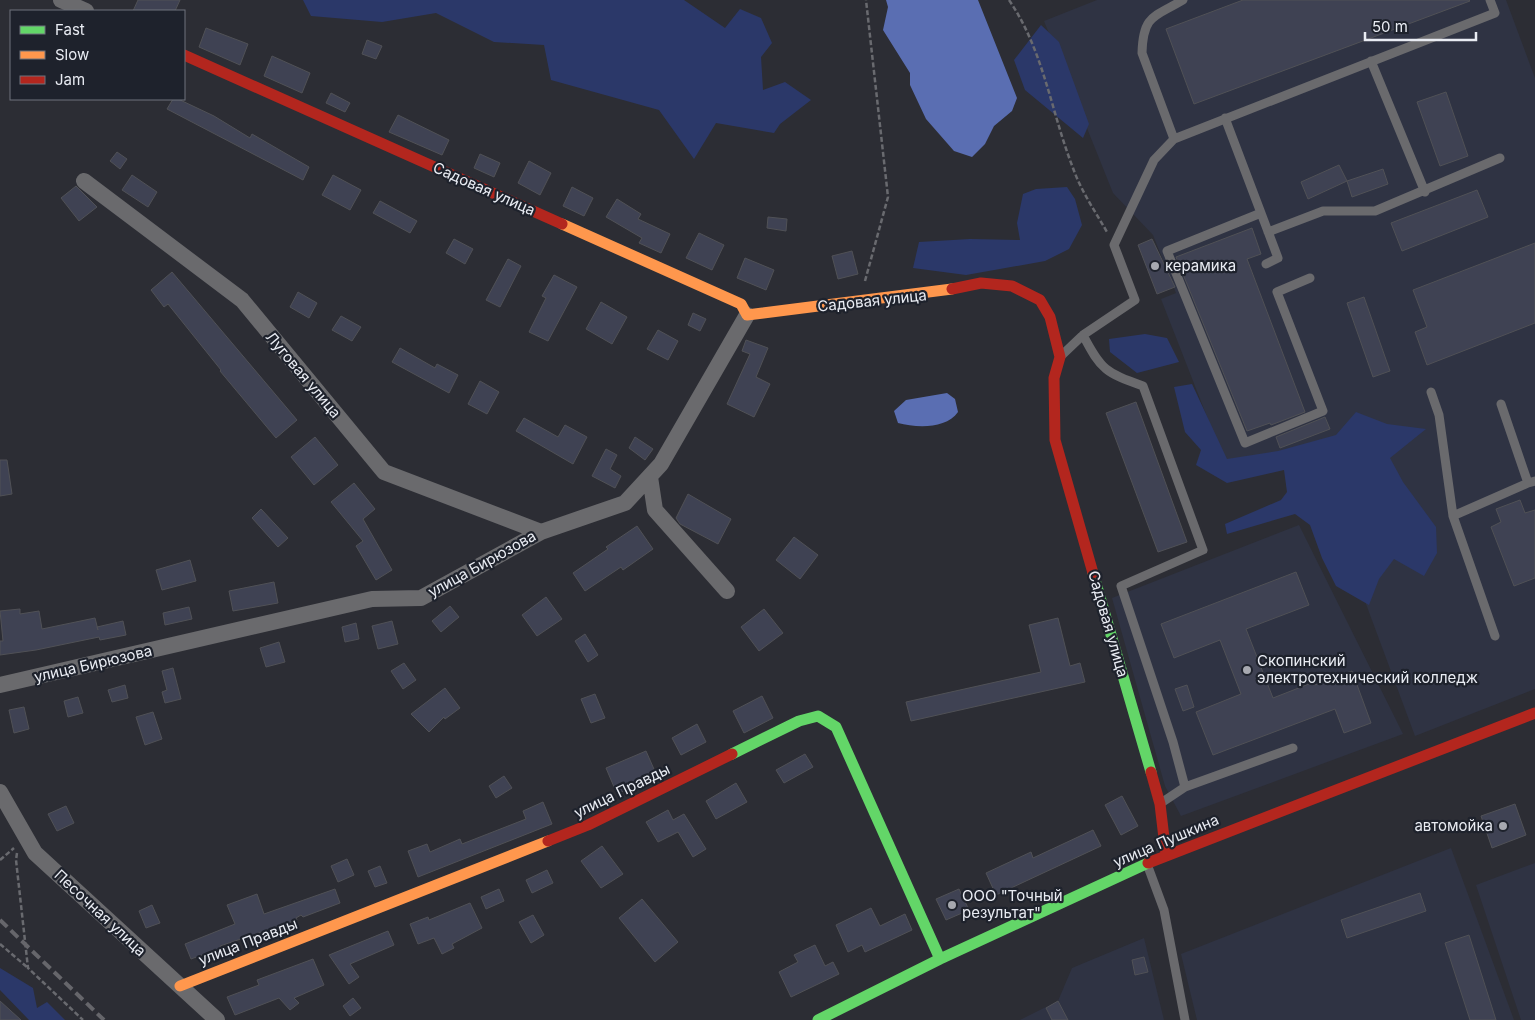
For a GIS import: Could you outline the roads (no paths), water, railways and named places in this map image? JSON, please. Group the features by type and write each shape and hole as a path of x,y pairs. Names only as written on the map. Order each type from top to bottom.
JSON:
{"street":[{"path":"61,0 84,10"},
{"name":"Садовая улица","path":"185,55 740,304 746,315 936,293 981,283 1012,286 1040,300 1050,317 1060,357 1054,378 1055,440 1160,804 1166,855"},
{"name":"Луговая улица","path":"84,181 242,300 384,472 541,532"},
{"name":"улица Бирюзова","path":"0,685 372,599 421,598 541,532 625,503 661,464 746,315"},
{"path":"650,477 655,510 727,591"},
{"name":"улица Пушкина","path":"818,1020 940,959 1166,855 1535,713"},
{"name":"улица Правды","path":"180,986 588,825 798,721 818,716 836,727 940,959"},
{"name":"Песочная улица","path":"0,792 35,853 217,1020"}],"lane":[{"path":"1174,139 1142,53 1143,39 1154,15 1183,0"},
{"path":"1060,357 1083,335 1134,300 1114,245 1154,160 1174,139 1495,13 1490,0"},
{"path":"1372,61 1425,192"},
{"path":"1225,118 1278,258 1266,264"},
{"path":"1268,232 1323,211 1375,211 1425,192 1500,158"},
{"path":"1261,213 1167,251 1245,444 1323,411 1277,292 1310,278"},
{"path":"1083,335 1097,362 1116,377 1143,386 1203,550 1121,586 1173,742 1185,787"},
{"path":"1431,392 1439,415 1453,516 1495,636"},
{"path":"1453,516 1531,482 1501,404"},
{"path":"1160,804 1185,787 1293,748"},
{"path":"1147,864 1164,910 1185,1020"}],"railway":[{"path":"0,920 104,1020"}],"place":[{"name":"керамика","path":"1155,266"},
{"name":"Скопинский электротехнический колледж","path":"1247,670"},
{"name":"автомойка","path":"1503,826"},
{"name":"ООО \"Точный результат\"","path":"952,905"}]}
